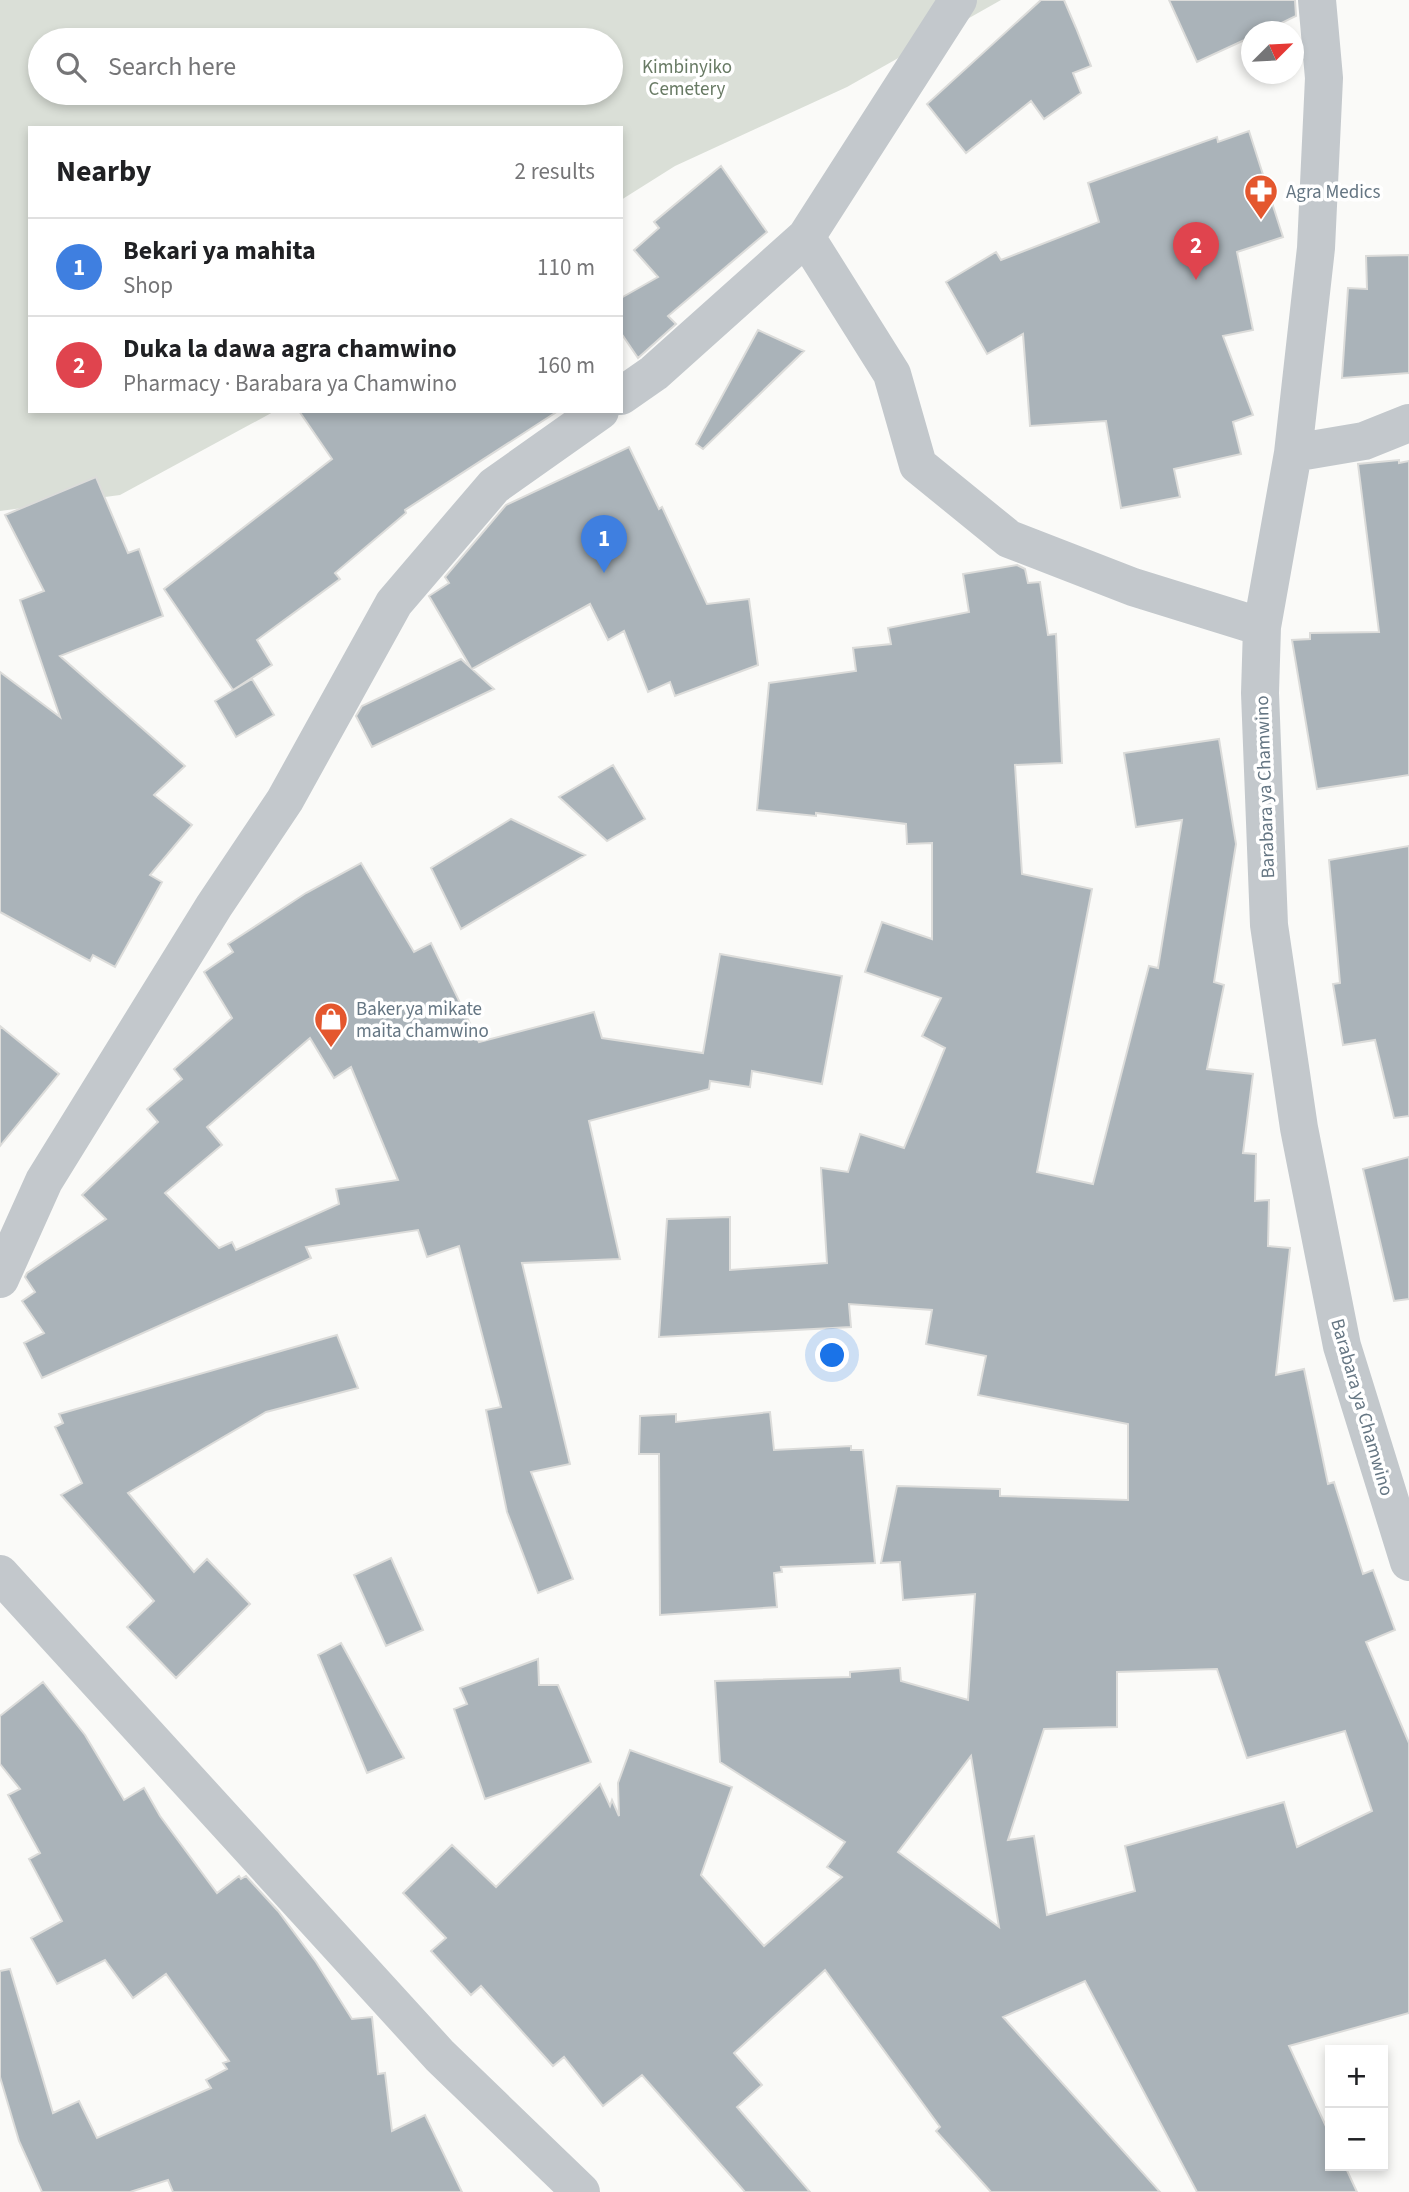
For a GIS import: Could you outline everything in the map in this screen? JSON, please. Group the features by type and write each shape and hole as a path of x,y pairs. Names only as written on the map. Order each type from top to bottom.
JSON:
{"street":[{"path":"623,395 654,373 806,236 958,0"},
{"name":"Barabara ya Chamwino","path":"1317,0 1324,78 1316,248 1293,453 1262,627 1260,692 1269,925 1299,1128 1342,1346 1409,1562"},
{"path":"806,236 892,374 918,465 1009,539 1133,587 1262,627"},
{"path":"0,1279 44,1181 214,906 285,800 394,603 494,486 597,413"},
{"path":"1293,453 1364,441 1409,423"},
{"path":"2,1580 440,2056 581,2192"}],"green space":[{"name":"Kimbinyiko Cemetery","path":"0,0 1001,0 847,87 675,166 623,199 623,126 28,126 28,413 271,413 120,495 0,511"}],"building":[{"path":"1041,0 1064,0 1091,66 1073,73 1081,93 1044,119 1031,101 966,153 927,104"},
{"path":"1169,0 1295,0 1296,16 1286,21 1241,21 1241,42 1197,62"},
{"path":"1249,131 1283,237 1237,252 1253,330 1223,336 1253,415 1233,422 1241,454 1174,469 1180,497 1121,508 1106,421 1030,426 1023,334 987,354 946,282 996,252 1001,260 1099,222 1088,183 1217,137 1218,142"},
{"path":"721,166 767,232 668,316 676,324 638,358 623,336 623,297 658,277 634,250 659,228 654,222"},
{"path":"1409,255 1409,373 1342,378 1348,288 1367,289 1366,256"},
{"path":"758,330 804,351 703,449 696,444"},
{"path":"300,413 555,413 405,510 406,513 335,573 340,579 257,640 272,665 233,690 164,589 332,459"},
{"path":"629,447 659,509 662,507 707,604 749,599 758,665 675,696 670,682 648,692 624,631 608,640 590,604 472,669 494,689 372,747 356,716 362,706 461,659 471,668 429,596 449,583 445,577 506,505"},
{"path":"1399,460 1399,463 1409,461 1409,775 1317,789 1292,640 1310,639 1310,633 1379,632 1358,464"},
{"path":"96,477 128,553 139,549 163,616 60,656 185,766 154,795 192,825 150,875 162,882 115,967 93,955 90,961 0,912 0,672 60,717 20,600 44,591 5,515"},
{"path":"1017,565 1025,569 1028,583 1040,582 1048,635 1056,634 1062,763 1015,765 1022,874 1092,889 1037,1172 1093,1184 1149,966 1158,968 1182,820 1136,827 1124,753 1219,739 1236,844 1214,982 1224,985 1207,1069 1253,1074 1243,1153 1256,1154 1255,1201 1269,1200 1268,1246 1290,1248 1276,1375 1304,1369 1328,1484 1334,1482 1363,1574 1373,1570 1395,1630 1366,1642 1409,1743 1409,2013 1289,2046 1325,2124 1325,2171 1347,2171 1357,2192 1197,2192 1085,1981 1003,2017 1160,2192 991,2192 936,2131 940,2127 825,1970 734,2053 762,2085 737,2107 810,2192 745,2192 642,2075 603,2106 564,2057 553,2066 481,1986 471,1995 431,1951 446,1938 403,1893 452,1845 496,1887 600,1784 610,1806 612,1800 619,1816 618,1783 630,1750 732,1787 701,1875 764,1946 842,1877 827,1867 845,1842 720,1762 715,1681 850,1677 850,1672 900,1668 901,1681 968,1700 975,1594 903,1600 900,1562 881,1563 897,1486 1000,1489 1000,1496 1128,1500 1128,1424 978,1395 986,1356 926,1344 932,1310 849,1304 851,1327 659,1337 667,1219 730,1217 730,1270 827,1263 821,1168 848,1172 860,1134 904,1148 945,1048 922,1036 941,998 865,972 882,922 932,939 932,843 907,844 906,824 816,813 816,816 757,810 769,683 856,671 853,648 891,644 888,628 969,612 963,574","holes":["1217,1669 1247,1758 1345,1731 1372,1811 1297,1847 1284,1802 1125,1846 1135,1891 1047,1915 1034,1836 1008,1840 1044,1729 1117,1727 1117,1672","971,1756 999,1927 898,1852"]},
{"path":"252,679 274,715 236,737 215,701"},
{"path":"613,765 645,819 607,841 559,797"},
{"path":"511,819 585,855 461,929 431,868"},
{"path":"1409,846 1409,1116 1394,1118 1375,1040 1343,1045 1333,984 1340,983 1329,860"},
{"path":"361,863 414,952 431,943 479,1042 594,1012 602,1038 703,1053 720,954 842,976 822,1084 752,1071 750,1087 710,1081 709,1089 589,1121 620,1259 522,1263 570,1464 531,1472 573,1579 538,1593 507,1512 486,1410 501,1407 459,1246 427,1257 418,1230 306,1247 311,1258 42,1378 24,1343 44,1333 22,1301 35,1292 25,1277 27,1273 106,1219 82,1195 158,1122 147,1109 182,1079 174,1069 232,1018 204,972 233,952 228,944 306,893","holes":["310,1038 334,1078 351,1067 398,1180 336,1189 339,1204 236,1250 232,1242 219,1248 165,1193 222,1145 207,1127"]},
{"path":"0,1026 59,1074 0,1146"},
{"path":"1409,1157 1409,1299 1394,1301 1363,1169"},
{"path":"337,1335 358,1388 266,1412 128,1493 194,1572 207,1559 250,1604 176,1678 127,1627 154,1601 61,1495 82,1483 55,1427 63,1423 59,1414"},
{"path":"770,1412 774,1450 851,1446 851,1450 863,1450 875,1563 781,1567 782,1572 774,1573 777,1607 660,1615 659,1454 639,1454 640,1416 676,1414 676,1422"},
{"path":"391,1558 423,1630 386,1646 354,1575"},
{"path":"341,1643 404,1758 367,1773 318,1655"},
{"path":"538,1659 539,1685 558,1685 591,1762 485,1799 454,1709 467,1704 460,1688"},
{"path":"43,1682 85,1735 124,1800 144,1788 160,1816 217,1893 239,1876 241,1879 246,1876 278,1911 316,1962 352,2019 372,2017 378,2074 385,2073 392,2131 425,2115 462,2192 173,2192 168,2180 130,2192 42,2192 19,2141 0,2077 0,1971 10,1969 53,2113 79,2101 97,2138 211,2088 206,2080 227,2069 223,2063 229,2061 166,1974 133,1998 105,1960 57,1984 31,1938 62,1921 29,1859 40,1853 8,1795 20,1789 0,1764 0,1716"}],"place":[{"name":"Agra Medics","path":"1261,221"},
{"name":"Duka la dawa agra chamwino","path":"1196,280"},
{"name":"Bekari ya mahita","path":"604,573"},
{"name":"Baker ya mikate maita chamwino","path":"331,1049"}]}
